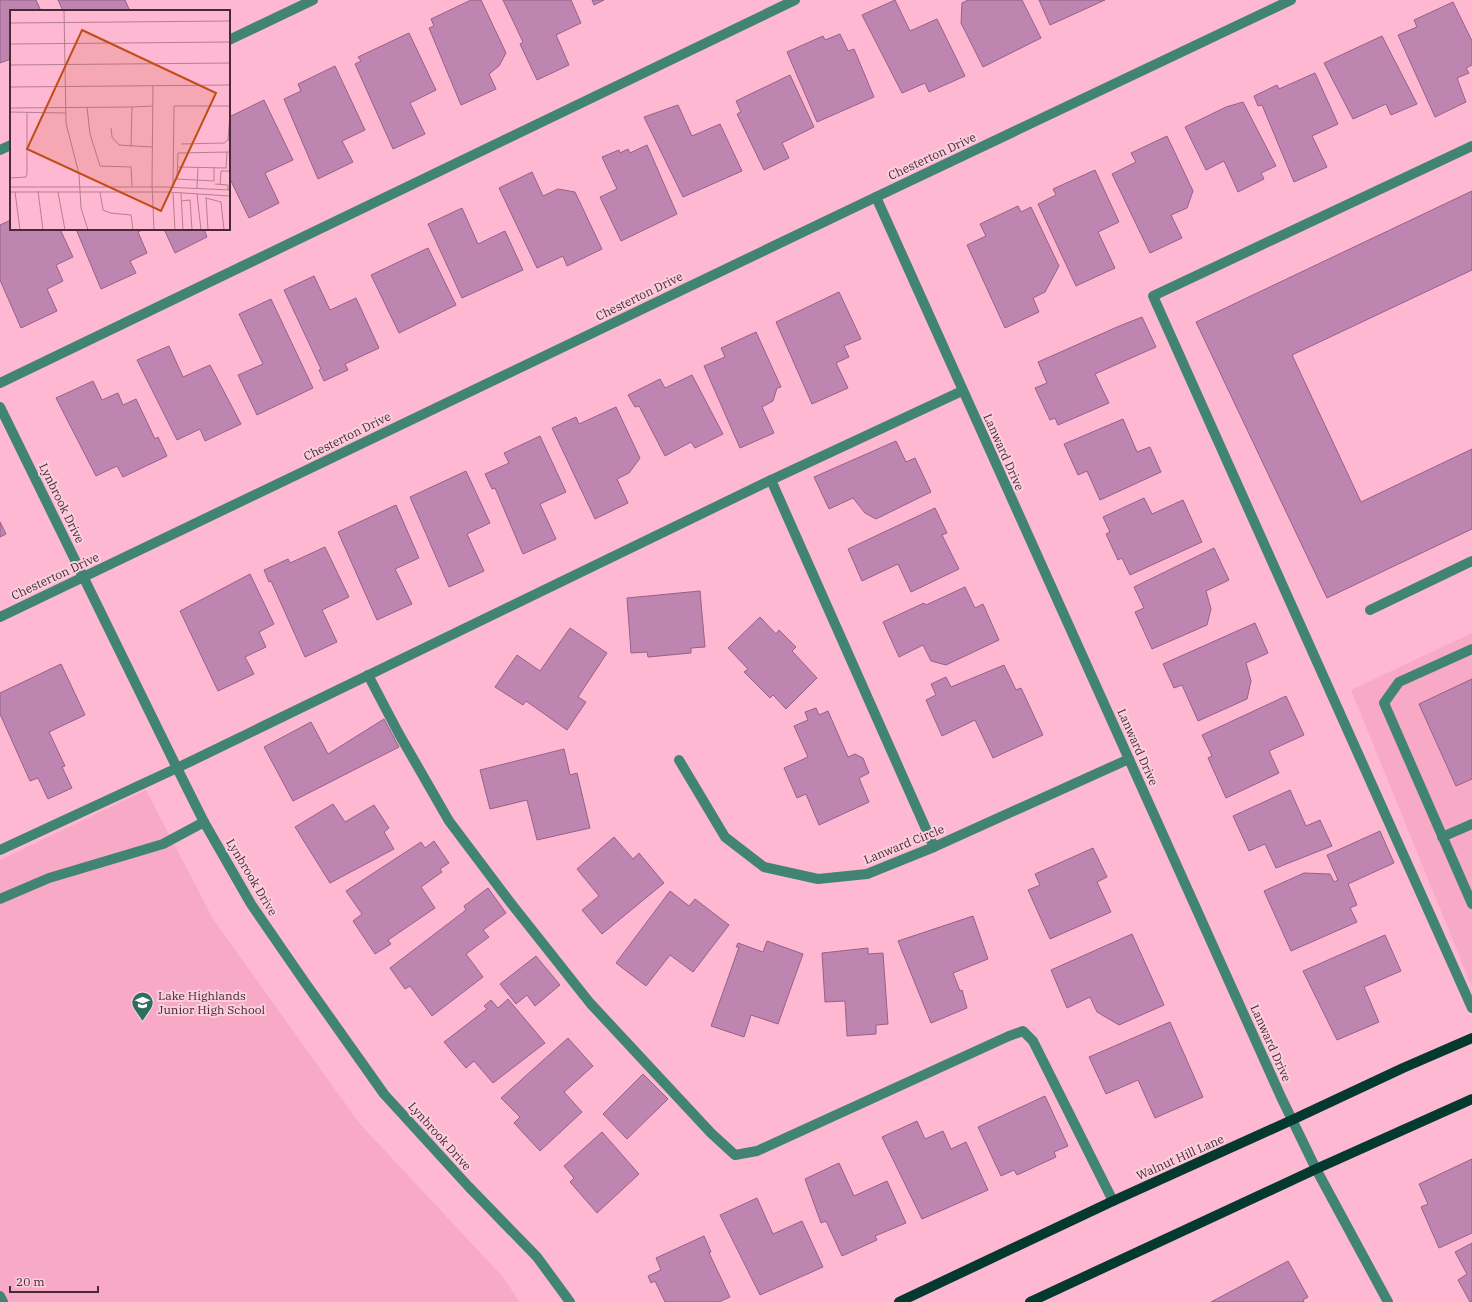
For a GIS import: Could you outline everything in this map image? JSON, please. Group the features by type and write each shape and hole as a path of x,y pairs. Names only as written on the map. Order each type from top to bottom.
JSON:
{"main road":[{"name":"Walnut Hill Lane","path":"899,1302 1113,1201 1403,1068 1472,1038"},
{"path":"1030,1302 1316,1169 1472,1100"}],"street":[{"path":"230,40 313,0"},
{"path":"0,383 795,0"},
{"name":"Chesterton Drive","path":"0,617 1290,0"},
{"path":"0,150 10,145"},
{"path":"1472,146 1153,296 1472,1008"},
{"name":"Lanward Drive","path":"876,197 962,391 1292,1120 1316,1169 1388,1302"},
{"path":"0,850 177,768 771,480 962,391"},
{"name":"Lynbrook Drive","path":"0,406 204,822 251,904 384,1094 468,1186 537,1257 570,1302"},
{"path":"771,480 934,847"},
{"path":"1370,610 1472,561"},
{"path":"1472,649 1399,682 1384,703 1472,904"},
{"path":"368,675 399,734 449,820 510,902 590,1003 711,1133 735,1154 757,1151 1023,1031 1033,1041 1113,1201"},
{"name":"Lanward Circle","path":"679,760 725,837 764,867 818,879 867,874 934,847 1129,759"},
{"path":"0,899 48,878 163,844 204,822"},
{"path":"1442,837 1472,824"},
{"path":"0,1296 3,1302"}],"shaded area":[{"path":"1472,633 1472,987 1351,690"},
{"name":"Lake Highlands Junior High School","path":"146,790 213,919 360,1124 502,1276 520,1302 0,1302 0,860"}],"building":[{"path":"0,0 36,0 41,10 10,10 10,59 0,63"},
{"path":"58,0 125,0 129,9 128,10 63,10"},
{"path":"471,0 481,0 506,53 499,66 489,74 496,89 461,105 429,28 434,26 431,19"},
{"path":"503,0 571,0 581,23 556,35 569,65 537,80 520,44 523,42"},
{"path":"592,0 604,0 594,5"},
{"path":"895,0 910,31 937,19 965,76 929,92 925,83 902,93 862,15"},
{"path":"968,0 1022,0 1041,38 983,67 961,23 962,3"},
{"path":"1039,0 1105,0 1050,25"},
{"path":"1453,2 1472,41 1472,65 1466,68 1469,73 1457,78 1466,102 1435,117 1398,35 1417,27 1414,20"},
{"path":"409,33 436,90 410,103 425,134 393,149 355,64 361,61 358,57"},
{"path":"840,34 848,51 854,49 874,97 817,122 787,52 823,36 825,40"},
{"path":"1382,36 1417,104 1391,115 1386,104 1353,119 1324,63"},
{"path":"335,66 365,130 342,141 353,162 318,179 284,99 301,91 298,84"},
{"path":"1315,73 1338,124 1312,136 1327,167 1294,182 1262,105 1258,106 1254,96 1277,85 1279,89"},
{"path":"790,75 814,127 782,143 789,158 764,170 737,114 741,112 736,101"},
{"path":"264,100 293,160 265,173 279,203 249,218 230,179 230,117"},
{"path":"1243,102 1276,166 1261,173 1264,179 1238,192 1224,161 1206,170 1185,127 1226,107"},
{"path":"678,105 692,136 720,124 742,171 683,197 644,117"},
{"path":"1167,136 1193,191 1187,208 1171,215 1182,238 1150,253 1112,174 1136,162 1131,153"},
{"path":"647,145 677,214 621,241 600,197 617,189 602,157 619,150 620,153 628,149 630,153"},
{"path":"1095,170 1119,222 1098,232 1115,268 1076,286 1038,204 1056,195 1053,189"},
{"path":"532,172 543,196 558,189 575,192 602,249 567,266 563,256 537,268 499,188"},
{"path":"1472,191 1472,270 1292,355 1361,502 1472,449 1472,529 1327,598 1196,322"},
{"path":"1018,206 1021,212 1031,207 1059,266 1045,292 1033,298 1039,312 1005,328 967,245 986,236 980,224"},
{"path":"462,208 478,244 505,231 523,270 462,298 428,224"},
{"path":"10,220 10,230 60,230 73,257 56,265 63,281 47,289 57,311 21,328 0,280 0,225"},
{"path":"76,230 142,230 138,232 147,253 130,261 136,273 101,289"},
{"path":"164,230 204,230 207,237 175,253"},
{"path":"428,248 456,305 399,333 371,275"},
{"path":"314,276 330,310 356,298 379,348 345,364 348,370 324,381 319,370 321,369 284,290"},
{"path":"839,292 861,339 844,346 849,357 836,363 848,388 812,404 776,322"},
{"path":"271,299 313,388 257,415 238,375 263,364 239,314"},
{"path":"1142,317 1156,347 1095,374 1109,403 1058,425 1055,418 1050,420 1035,388 1047,383 1038,362"},
{"path":"756,332 781,387 777,388 773,401 762,407 774,433 740,448 704,366 725,357 721,348"},
{"path":"169,346 183,377 210,365 241,424 205,441 200,429 177,440 137,360"},
{"path":"692,375 723,434 695,448 691,442 665,456 639,406 635,407 628,395 660,379 665,388"},
{"path":"93,381 102,400 118,393 123,405 136,399 155,439 158,437 167,456 123,477 117,466 96,476 56,398"},
{"path":"616,407 640,458 629,473 617,479 628,503 595,519 552,428 576,417 579,424"},
{"path":"1123,419 1137,452 1150,447 1161,472 1100,500 1087,471 1078,475 1064,444"},
{"path":"540,436 566,492 540,504 556,539 523,554 495,488 492,489 485,474 509,463 504,453"},
{"path":"896,441 906,462 915,458 931,492 876,519 865,513 853,498 829,509 814,477"},
{"path":"466,471 490,523 467,534 484,571 449,587 410,497"},
{"path":"1144,498 1152,514 1183,500 1202,542 1130,575 1122,558 1118,560 1106,534 1110,532 1103,517"},
{"path":"396,505 419,558 395,569 412,604 377,620 338,532"},
{"path":"935,508 947,533 942,535 959,569 911,592 898,564 862,581 848,549"},
{"path":"0,522 6,534 0,537"},
{"path":"325,547 349,597 322,610 337,642 305,657 271,581 269,582 264,570 288,559 290,563"},
{"path":"1214,548 1229,580 1206,591 1211,609 1207,625 1152,649 1135,612 1144,608 1134,587"},
{"path":"250,574 274,624 259,632 266,647 245,657 254,674 218,691 180,611"},
{"path":"965,587 975,608 983,604 999,640 946,665 931,661 923,645 899,657 883,622 924,603 926,605"},
{"path":"700,591 705,647 691,648 691,653 648,657 647,652 631,653 627,598"},
{"path":"760,617 776,634 779,630 796,647 792,651 817,678 786,709 773,695 770,698 744,672 748,669 728,648"},
{"path":"1255,623 1268,653 1246,663 1251,681 1247,699 1198,721 1182,685 1174,688 1163,664"},
{"path":"570,628 607,653 578,697 586,702 567,730 526,701 523,705 495,687 517,655 540,671"},
{"path":"61,664 85,715 49,732 65,766 62,767 72,788 48,799 38,778 30,781 0,714 0,693"},
{"path":"1004,665 1016,690 1021,688 1043,735 993,758 975,720 942,736 926,700 936,695 931,684 946,677 951,687"},
{"path":"1472,679 1472,779 1456,786 1419,704"},
{"path":"1286,696 1304,735 1269,751 1279,773 1226,798 1208,758 1212,756 1202,735"},
{"path":"816,708 819,715 828,711 848,757 855,754 863,758 869,773 859,778 869,802 819,825 806,794 797,798 784,768 808,757 794,726 808,720 805,712"},
{"path":"384,719 399,747 293,801 264,747 311,722 328,754"},
{"path":"564,749 570,775 577,773 590,828 537,840 527,800 490,809 480,770"},
{"path":"1290,790 1306,826 1320,820 1332,846 1276,868 1265,844 1249,851 1233,816"},
{"path":"333,804 345,822 374,805 389,828 384,832 394,849 330,883 295,827"},
{"path":"1380,831 1394,863 1348,884 1357,905 1350,908 1357,922 1291,951 1264,891 1304,873 1330,874 1334,882 1338,880 1327,855"},
{"path":"614,837 633,859 639,853 664,883 602,934 582,910 599,896 577,869"},
{"path":"434,841 449,863 440,869 442,872 421,887 435,908 388,940 391,944 375,954 353,921 362,914 346,891 421,842 425,848"},
{"path":"1093,848 1107,877 1097,882 1111,912 1050,939 1028,890 1040,885 1035,874"},
{"path":"488,888 506,913 483,930 489,937 466,954 483,977 432,1016 410,986 405,989 390,968 466,910 464,906"},
{"path":"670,891 689,906 695,899 729,925 693,972 670,955 646,986 616,963"},
{"path":"973,916 988,959 953,973 960,991 962,990 967,1008 931,1023 898,941"},
{"path":"1132,934 1164,1005 1119,1025 1097,1012 1090,997 1067,1008 1051,970"},
{"path":"1385,935 1401,971 1364,987 1379,1022 1337,1040 1303,971"},
{"path":"767,941 803,954 778,1024 751,1015 744,1037 711,1026 739,947 736,947 738,943 763,952"},
{"path":"868,948 868,954 883,953 888,1024 876,1025 876,1034 847,1036 845,1001 825,1002 822,953"},
{"path":"536,956 560,985 535,1006 527,995 516,1004 500,984"},
{"path":"508,999 545,1043 493,1083 474,1061 466,1068 444,1042 487,1009 484,1006 491,1000 498,1008"},
{"path":"1170,1022 1203,1097 1155,1118 1138,1080 1106,1094 1089,1057"},
{"path":"568,1038 593,1066 564,1092 582,1112 540,1151 514,1123 520,1117 501,1098"},
{"path":"643,1074 668,1099 627,1139 603,1114"},
{"path":"1045,1096 1068,1146 1054,1152 1056,1157 1017,1175 1014,1170 1001,1176 978,1127"},
{"path":"917,1121 925,1139 943,1131 951,1149 966,1142 988,1190 922,1219 882,1137"},
{"path":"602,1132 639,1174 597,1213 570,1182 574,1178 564,1166"},
{"path":"1472,1159 1472,1233 1439,1248 1421,1207 1428,1204 1419,1184"},
{"path":"839,1163 854,1196 887,1181 906,1223 875,1236 877,1240 842,1256 826,1221 821,1223 805,1179"},
{"path":"757,1198 773,1234 802,1221 823,1267 760,1295 720,1215"},
{"path":"704,1236 711,1252 709,1253 730,1297 719,1302 665,1302 655,1281 651,1283 648,1276 661,1270 656,1258"},
{"path":"1472,1243 1472,1302 1470,1302 1458,1280 1467,1274 1455,1252"},
{"path":"1288,1261 1308,1297 1303,1300 1304,1302 1211,1302"}],"place":[{"name":"Lake Highlands Junior High School","path":"143,1022"}]}
